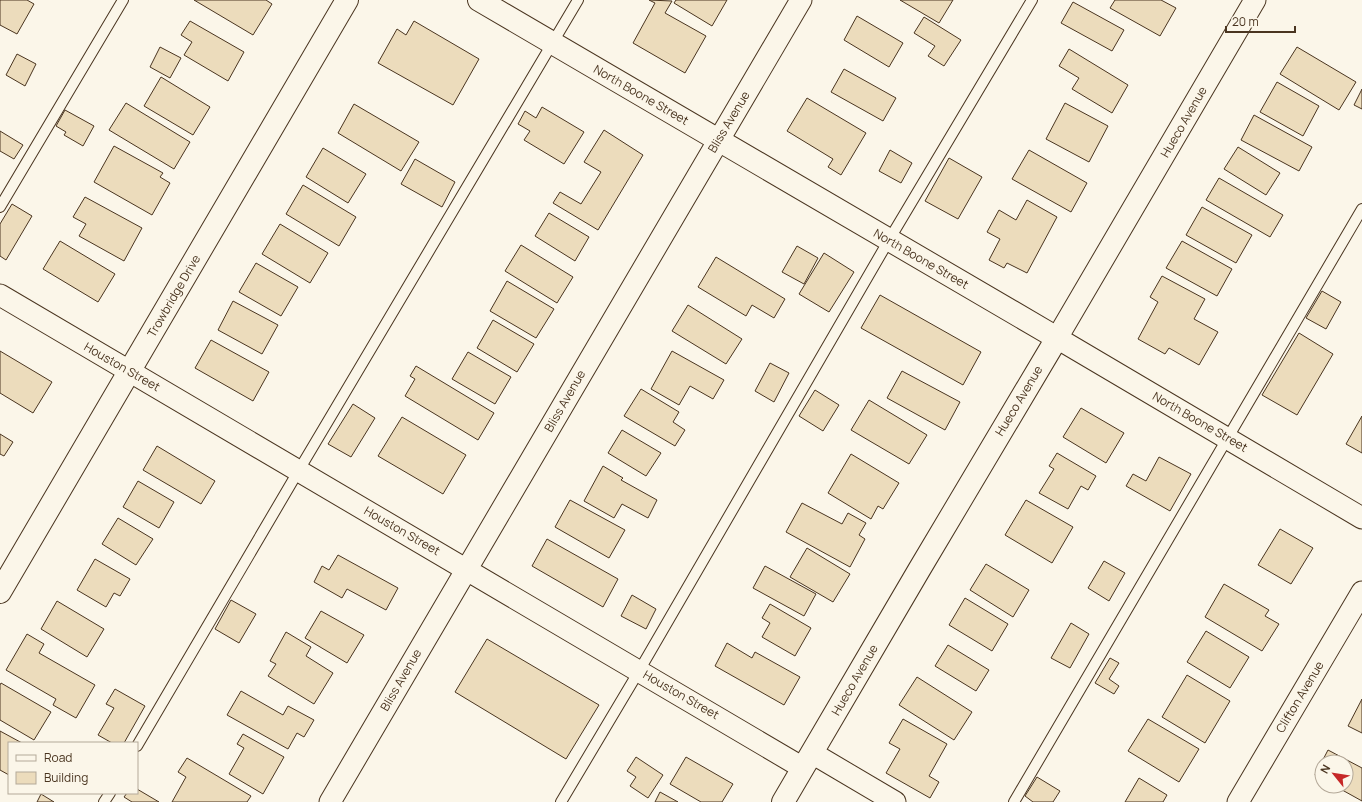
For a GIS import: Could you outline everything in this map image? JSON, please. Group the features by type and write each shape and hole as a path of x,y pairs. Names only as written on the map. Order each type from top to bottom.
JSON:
{"street":[{"name":"Trowbridge Drive","path":"0,592 347,0"},
{"name":"North Boone Street","path":"479,0 1362,518"},
{"name":"Bliss Avenue","path":"330,802 801,0"},
{"name":"Hueco Avenue","path":"783,802 1255,0"},
{"name":"Houston Street","path":"0,295 639,671 808,760 895,802"},
{"name":"Clifton Avenue","path":"1238,802 1362,592"}],"lane":[{"path":"0,207 123,0"},
{"path":"138,744 578,0"},
{"path":"560,802 639,671 889,240 1032,0"},
{"path":"1014,802 1362,209"}],"building":[{"path":"0,0 27,0 34,4 17,34 0,25"},
{"path":"194,0 266,0 272,4 253,35"},
{"path":"649,0 672,1 665,13 706,36 685,73 633,43 655,3"},
{"path":"676,0 727,0 712,26 674,3"},
{"path":"900,0 953,0 939,23"},
{"path":"1115,0 1161,0 1176,8 1160,36 1110,8"},
{"path":"1073,2 1124,30 1112,51 1061,23"},
{"path":"857,16 903,43 889,67 844,40"},
{"path":"924,17 961,40 944,66 928,56 935,46 914,33"},
{"path":"190,21 244,52 228,81 184,55 192,42 181,35"},
{"path":"414,21 479,59 453,105 378,63 397,29 406,35"},
{"path":"160,47 181,58 170,78 150,67"},
{"path":"1297,47 1356,82 1339,110 1280,74"},
{"path":"1069,49 1128,85 1112,113 1072,89 1079,78 1059,66"},
{"path":"17,54 36,64 25,86 6,75"},
{"path":"844,69 896,98 883,121 831,92"},
{"path":"161,77 210,107 193,135 144,106"},
{"path":"1277,82 1319,106 1303,136 1260,112"},
{"path":"1362,89 1362,109 1354,105"},
{"path":"807,98 866,133 841,175 828,167 833,159 787,131"},
{"path":"126,103 190,142 174,169 109,130"},
{"path":"1065,103 1108,126 1089,162 1046,139"},
{"path":"354,104 419,142 401,171 338,133"},
{"path":"542,107 584,132 564,164 524,140 530,131 518,124 525,111 536,118"},
{"path":"65,110 94,126 83,146 64,135 66,132 56,126"},
{"path":"1254,115 1312,147 1299,171 1241,140"},
{"path":"604,130 643,155 598,230 553,203 560,192 581,204 601,172 584,162"},
{"path":"0,131 23,145 14,159 0,151"},
{"path":"114,146 163,173 160,177 170,183 152,215 94,182"},
{"path":"1238,147 1280,173 1266,195 1224,169"},
{"path":"323,148 366,174 348,203 306,177"},
{"path":"890,150 912,163 901,183 879,171"},
{"path":"1029,150 1087,183 1071,212 1012,179"},
{"path":"949,158 982,177 958,219 925,201"},
{"path":"415,159 455,182 442,207 401,184"},
{"path":"1219,178 1283,215 1270,237 1206,200"},
{"path":"303,185 356,217 339,246 286,214"},
{"path":"85,197 142,228 124,261 79,236 86,224 73,217"},
{"path":"1027,200 1057,217 1027,273 1007,263 1004,268 989,260 1000,239 987,232 999,210 1016,220"},
{"path":"12,204 32,216 6,260 0,256 0,224"},
{"path":"1202,207 1252,235 1236,263 1186,235"},
{"path":"549,213 589,237 575,261 535,236"},
{"path":"280,224 328,253 310,283 262,254"},
{"path":"60,241 115,274 98,302 43,269"},
{"path":"1182,241 1232,269 1217,296 1166,268"},
{"path":"521,245 573,277 557,303 505,271"},
{"path":"797,246 818,258 804,284 782,272"},
{"path":"824,253 854,272 829,312 799,294"},
{"path":"716,257 785,299 774,318 752,305 746,316 698,287"},
{"path":"256,263 298,287 281,316 239,292"},
{"path":"1162,276 1205,299 1194,319 1218,332 1199,365 1169,348 1165,354 1138,339 1158,302 1150,297"},
{"path":"507,281 554,309 536,338 490,311"},
{"path":"1322,291 1341,302 1326,329 1306,318"},
{"path":"880,295 981,352 963,385 861,328"},
{"path":"233,301 278,325 262,354 218,330"},
{"path":"688,305 742,339 726,364 672,331"},
{"path":"493,320 534,344 517,372 477,348"},
{"path":"1299,333 1333,354 1297,415 1262,395"},
{"path":"211,340 269,372 253,401 195,368"},
{"path":"0,351 52,382 33,413 0,393"},
{"path":"672,351 724,380 713,399 690,386 679,405 651,389"},
{"path":"468,352 511,377 495,404 452,379"},
{"path":"770,363 789,373 774,402 755,391"},
{"path":"416,366 494,413 478,440 405,396 415,379 410,376"},
{"path":"902,371 960,402 945,430 887,398"},
{"path":"641,389 679,412 673,422 685,430 675,446 624,416"},
{"path":"815,390 839,405 823,431 799,416"},
{"path":"869,400 927,435 909,464 851,430"},
{"path":"353,404 375,418 351,457 328,444"},
{"path":"1081,408 1124,433 1106,463 1063,437"},
{"path":"1362,416 1362,453 1346,444"},
{"path":"402,417 466,455 443,494 378,456"},
{"path":"622,430 661,453 646,476 608,453"},
{"path":"0,434 13,442 4,456 0,454"},
{"path":"157,446 215,481 201,504 143,470"},
{"path":"1057,453 1096,476 1088,490 1081,486 1068,509 1039,493 1054,469 1049,466"},
{"path":"851,454 899,483 883,509 878,506 871,519 828,493"},
{"path":"1159,457 1191,474 1170,511 1126,486 1133,474 1146,481"},
{"path":"603,466 623,478 621,480 657,500 648,518 622,504 614,518 584,501"},
{"path":"138,481 174,502 159,528 123,507"},
{"path":"570,500 625,530 609,558 555,527"},
{"path":"1026,500 1073,527 1052,563 1005,535"},
{"path":"802,503 842,524 848,513 866,523 859,535 865,539 850,567 786,532"},
{"path":"118,518 153,539 136,565 102,544"},
{"path":"1280,529 1313,548 1291,584 1258,565"},
{"path":"547,539 618,579 603,607 532,566"},
{"path":"807,548 850,574 833,602 790,577"},
{"path":"338,555 398,588 386,610 347,589 342,598 314,582 322,566 329,570"},
{"path":"95,559 130,579 120,596 114,593 106,607 77,590"},
{"path":"1104,561 1125,573 1109,601 1088,588"},
{"path":"986,564 1029,590 1013,617 970,590"},
{"path":"765,566 816,594 804,616 753,588"},
{"path":"1224,584 1269,610 1265,616 1279,624 1262,651 1205,617"},
{"path":"632,595 656,609 646,629 621,616"},
{"path":"965,598 1008,624 992,651 949,625"},
{"path":"231,600 256,614 239,643 215,629"},
{"path":"57,601 104,629 87,657 41,629"},
{"path":"770,604 811,628 795,656 762,637 770,623 762,618"},
{"path":"321,611 364,635 347,663 305,638"},
{"path":"1071,623 1089,634 1070,668 1051,658"},
{"path":"1206,631 1249,657 1230,688 1187,662"},
{"path":"286,632 311,647 306,656 333,673 314,704 268,676 276,664 270,661"},
{"path":"27,634 44,644 39,653 95,685 76,718 53,705 56,699 6,670"},
{"path":"487,639 599,705 566,759 455,692"},
{"path":"727,643 752,658 755,652 800,677 784,705 715,666"},
{"path":"948,645 989,670 976,691 935,666"},
{"path":"1110,658 1119,663 1109,679 1119,686 1114,694 1095,683"},
{"path":"1187,675 1230,701 1205,743 1162,717"},
{"path":"917,677 972,712 954,740 899,705"},
{"path":"1,683 51,712 34,740 0,720"},
{"path":"115,689 145,706 125,742 110,742 98,735 114,708 106,704"},
{"path":"241,691 283,715 288,706 314,720 304,737 297,733 288,749 227,715"},
{"path":"1362,699 1362,733 1348,726"},
{"path":"903,719 947,744 929,776 939,782 930,798 886,773 900,749 889,743"},
{"path":"1148,719 1199,749 1179,782 1128,751"},
{"path":"0,731 20,742 8,742 8,774 0,770"},
{"path":"243,734 284,757 263,794 229,774 244,748 237,744"},
{"path":"1328,750 1336,754 1326,754"},
{"path":"636,757 663,775 648,798 630,786 636,777 627,771"},
{"path":"686,757 733,784 722,802 701,802 670,784"},
{"path":"187,758 251,796 247,802 172,802 186,777 178,772"},
{"path":"1354,764 1362,768 1362,801 1349,794 1354,794"},
{"path":"1037,777 1060,791 1053,802 1033,802 1025,796"},
{"path":"1139,778 1167,795 1163,802 1125,802"},
{"path":"138,790 159,802 132,802 124,797 126,794 138,794"},
{"path":"660,792 678,802 655,802"},
{"path":"41,794 54,802 37,802"}]}
